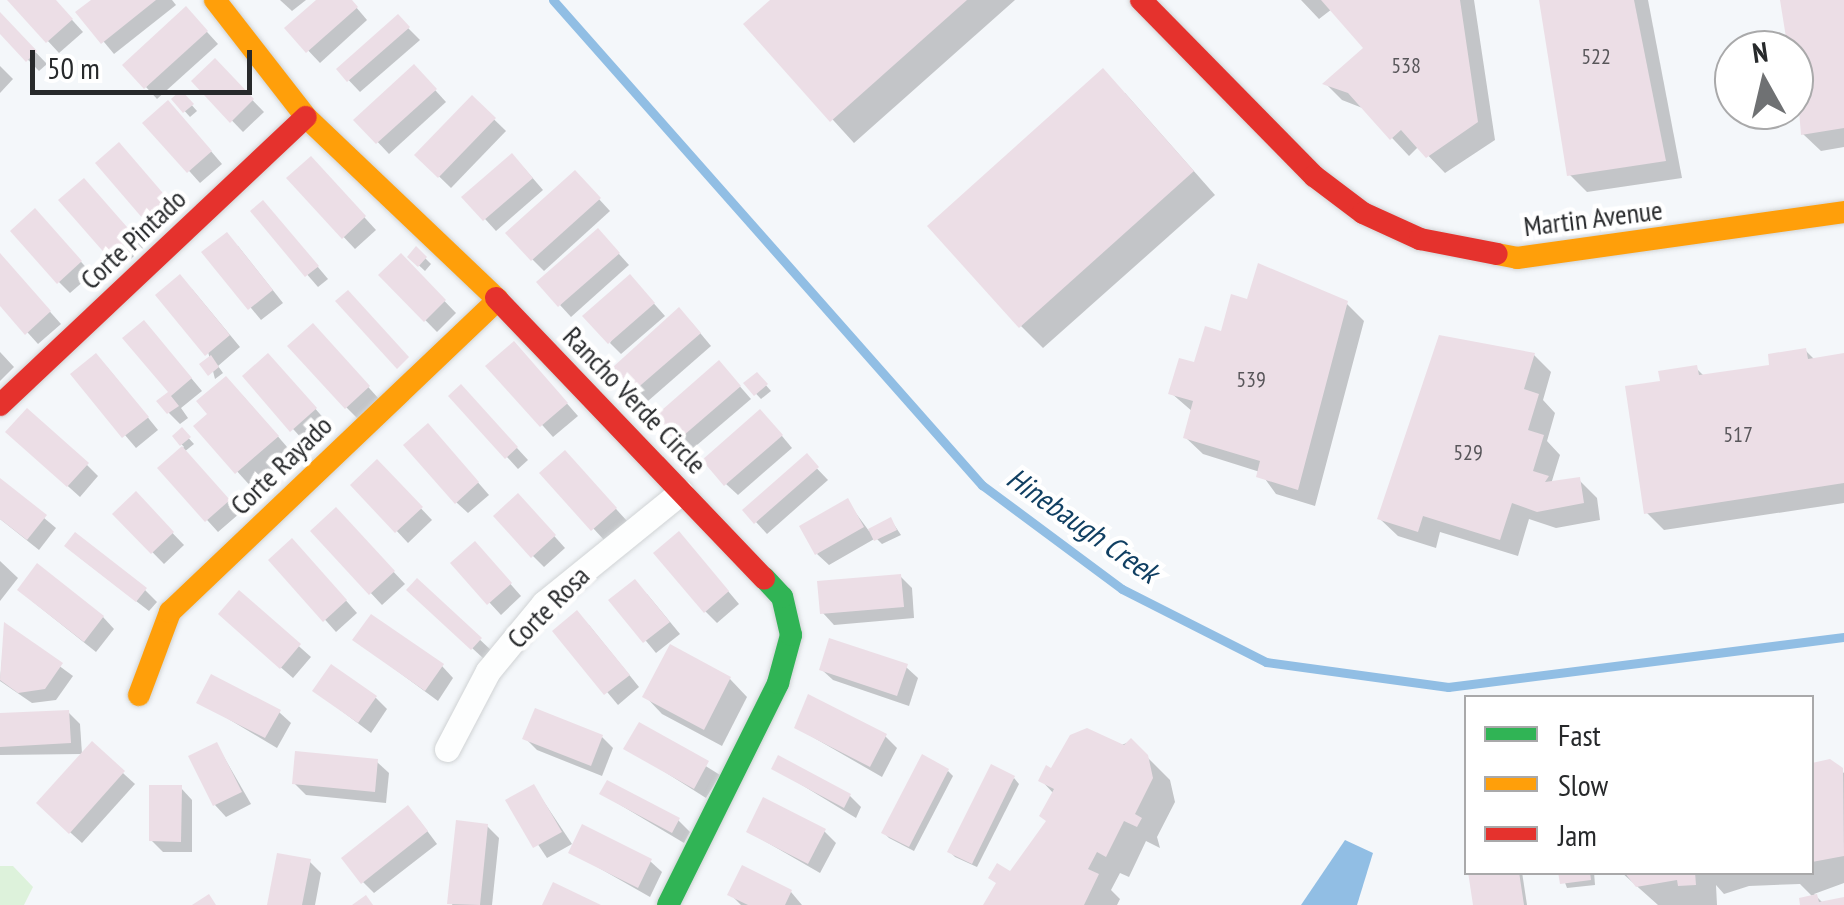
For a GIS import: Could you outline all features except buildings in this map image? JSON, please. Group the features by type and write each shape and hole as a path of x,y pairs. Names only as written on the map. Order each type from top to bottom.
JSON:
{"street":[{"name":"Rancho Verde Circle","path":"215,0 306,117 498,300 782,597 791,635 778,682 668,905"},
{"name":"Martin Avenue","path":"1141,0 1314,176 1363,213 1420,238 1517,258 1844,212"},
{"name":"Corte Pintado","path":"0,405 306,117"},
{"name":"Corte Rayado","path":"140,695 170,612 498,300"},
{"name":"Corte Rosa","path":"447,749 488,671 544,603 681,492"}],"green space":[{"path":"0,866 13,866 33,887 24,905 0,905"}],"water":[{"path":"1345,840 1373,853 1357,905 1301,905"}],"waterway":[{"name":"Hinebaugh Creek","path":"553,0 982,485 1122,589 1266,662 1448,687 1844,637"}],"traffic: fast":[{"path":"668,905 778,683 791,635 782,597 764,578"}],"traffic: slow":[{"path":"215,0 306,117 496,298"},
{"path":"1497,254 1517,258 1844,212"},
{"path":"139,695 170,612 498,300"}],"traffic: jam":[{"path":"1141,0 1314,176 1363,213 1420,239 1497,254"},
{"path":"0,405 306,117"},
{"path":"496,298 764,578"}]}
